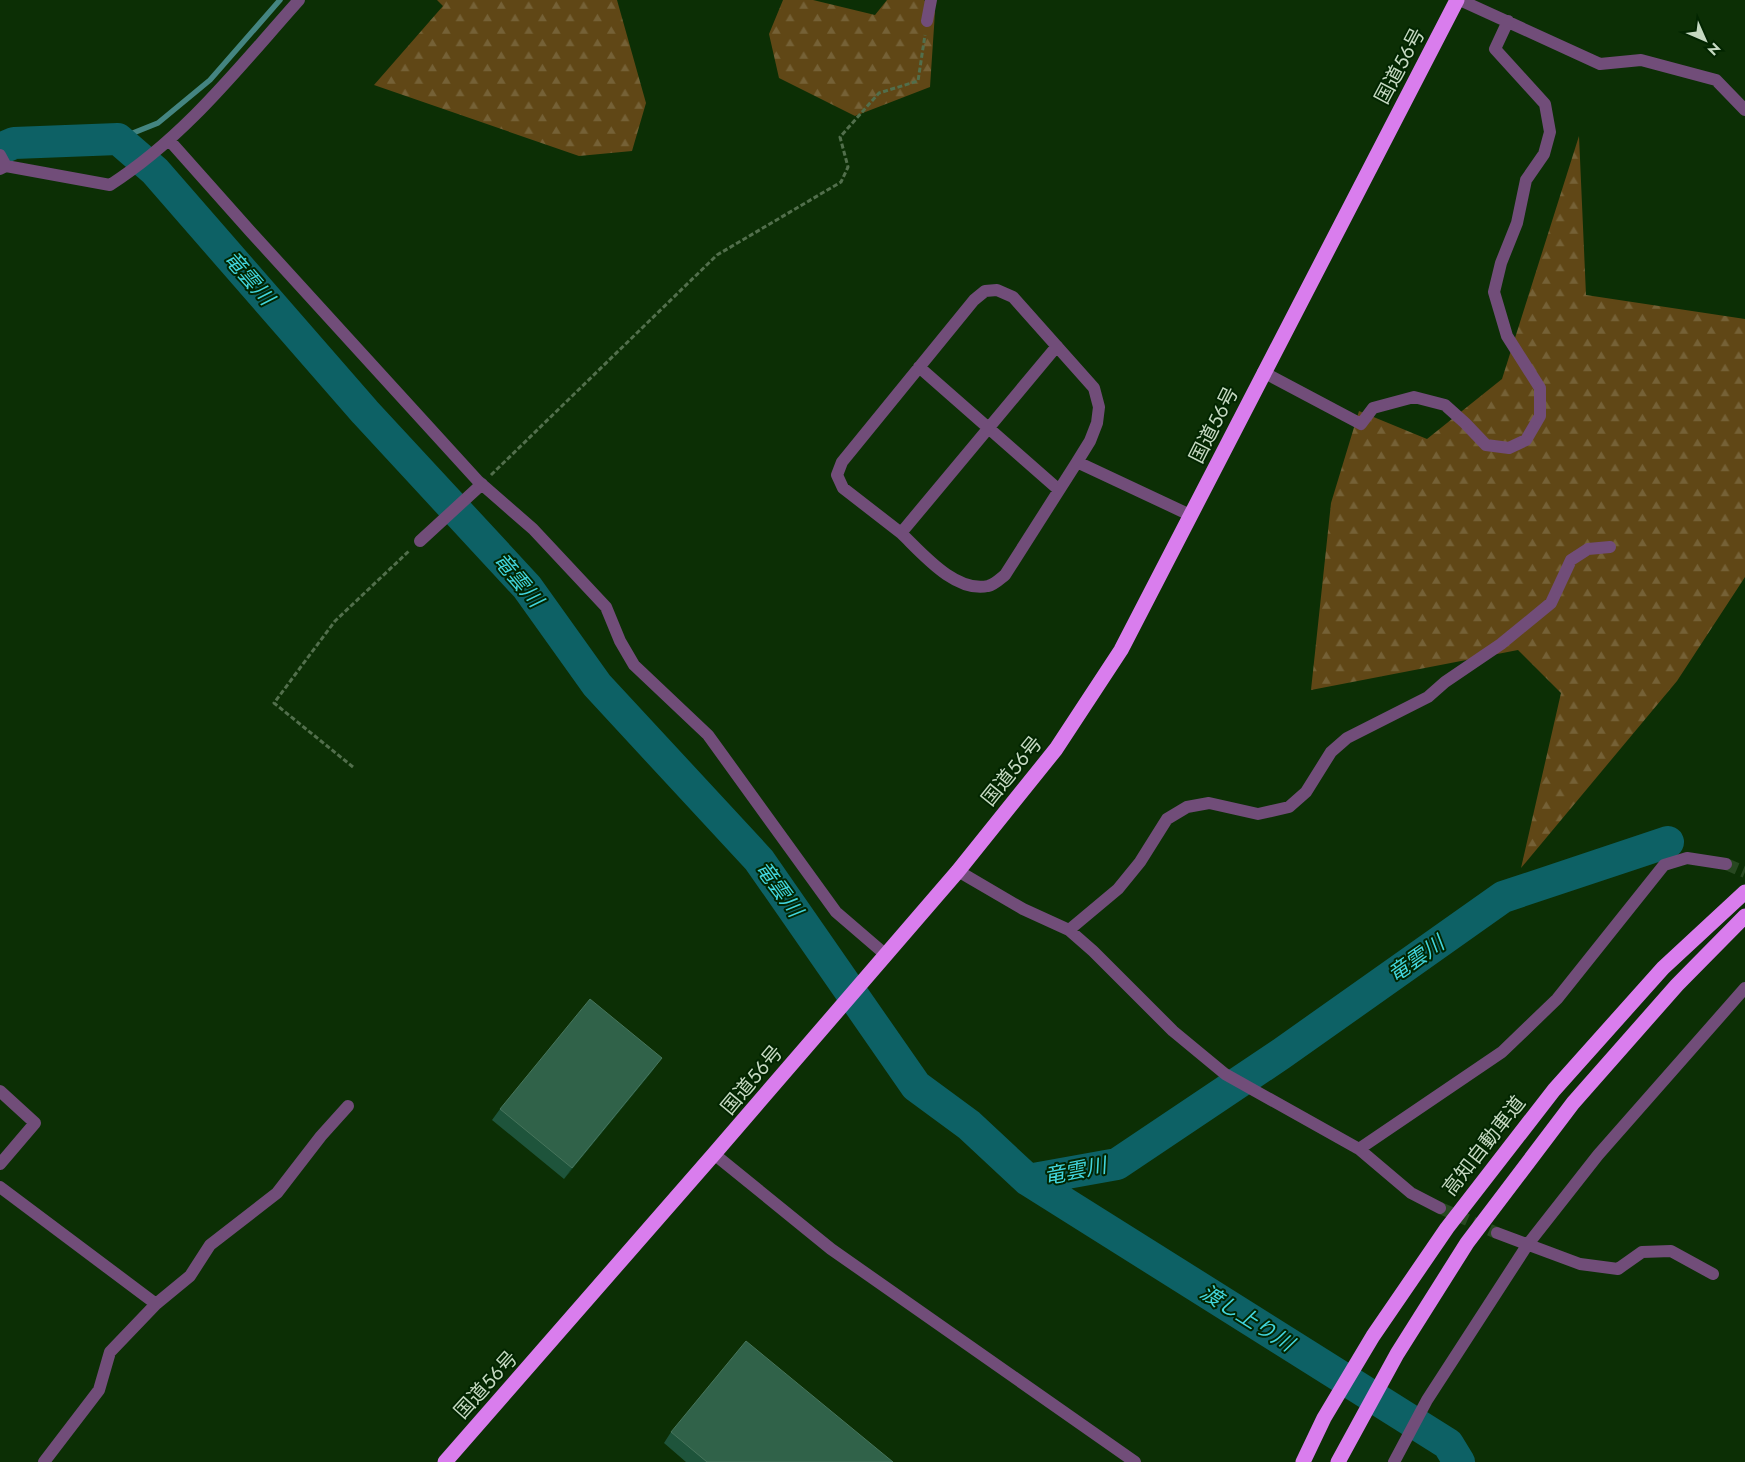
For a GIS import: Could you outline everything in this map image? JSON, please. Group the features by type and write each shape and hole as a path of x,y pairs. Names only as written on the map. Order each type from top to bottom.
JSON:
{"highway":[{"name":"国道56号","path":"445,1462 958,871 1056,749 1121,650 1190,514 1459,0"},
{"name":"高知自動車道","path":"1303,1462 1324,1418 1373,1336 1447,1228 1554,1090 1663,968 1745,892"},
{"path":"1338,1462 1397,1354 1468,1243 1574,1103 1677,985 1745,916"}],"street":[{"path":"2,162 110,185 133,171 157,152 197,115 299,0"},
{"path":"927,21 931,0"},
{"path":"1459,0 1600,64 1641,60 1716,80 1745,110"},
{"path":"1264,372 1361,424 1373,408 1414,397 1445,405 1486,445 1508,448 1526,440 1540,416 1540,388 1507,336 1494,292 1501,263 1517,222 1526,180 1544,154 1550,132 1545,104 1495,49 1508,21"},
{"path":"169,140 482,484 532,529 606,607 620,641 634,665 708,735 836,912 886,955"},
{"path":"997,290 1013,297 1094,388 1099,407 1090,441 1004,575 989,586 967,586 942,571 901,533 843,488 837,475 842,462 919,367 974,300 986,291 997,290"},
{"path":"901,533 1057,346"},
{"path":"919,367 1059,490"},
{"path":"1077,462 1190,514"},
{"path":"420,542 482,484"},
{"path":"1069,930 1118,889 1140,862 1168,819 1187,807 1208,803 1258,814 1290,807 1306,792 1331,752 1347,738 1428,697 1445,682 1501,644 1552,603 1572,560 1588,549 1610,547"},
{"path":"1359,1149 1502,1052 1558,999 1664,865 1687,858 1726,864"},
{"path":"958,871 1023,909 1069,930 1093,951 1173,1031 1225,1074 1359,1149 1411,1193 1440,1208"},
{"path":"1394,1462 1427,1400 1528,1244 1598,1155 1745,988"},
{"path":"0,1091 35,1123 0,1164"},
{"path":"44,1462 99,1390 110,1352 156,1304 190,1276 210,1245 277,1193 298,1163 348,1106"},
{"path":"714,1154 831,1249 1135,1462"},
{"path":"0,1187 156,1304"},
{"path":"1497,1233 1580,1264 1618,1269 1642,1252 1671,1251 1713,1274"}],"path":[{"path":"482,484 717,255 841,182 848,167 840,137 879,93 918,81 923,58 927,21"},
{"path":"353,767 274,703 335,621 420,542"}],"green space":[{"path":"437,0 617,0 646,103 632,151 579,156 374,85 443,6"},
{"path":"783,0 813,0 875,15 887,0 924,0 935,12 930,87 855,116 779,78 769,34"},
{"path":"1579,136 1586,295 1745,319 1745,577 1677,681 1521,868 1561,693 1518,650 1311,690 1331,503 1359,411 1427,439 1502,379"}],"building":[{"path":"590,999 662,1058 572,1168 500,1109"},
{"path":"746,1341 893,1462 707,1462 671,1432"}],"waterway":[{"path":"118,139 158,123 210,80 280,0"},
{"name":"竜雲川","path":"0,149 14,143 118,139 155,171 365,412 527,587 597,685 759,860 916,1086 969,1125 1028,1180 1448,1444 1459,1462"},
{"name":"竜雲川","path":"1028,1180 1117,1164 1281,1054 1503,897 1668,842"}],"tunnel":[{"path":"1726,864 1745,872"},
{"path":"1440,1208 1497,1233"}],"water label":[{"name":"渡し上り川","path":"1247,1318"}]}
